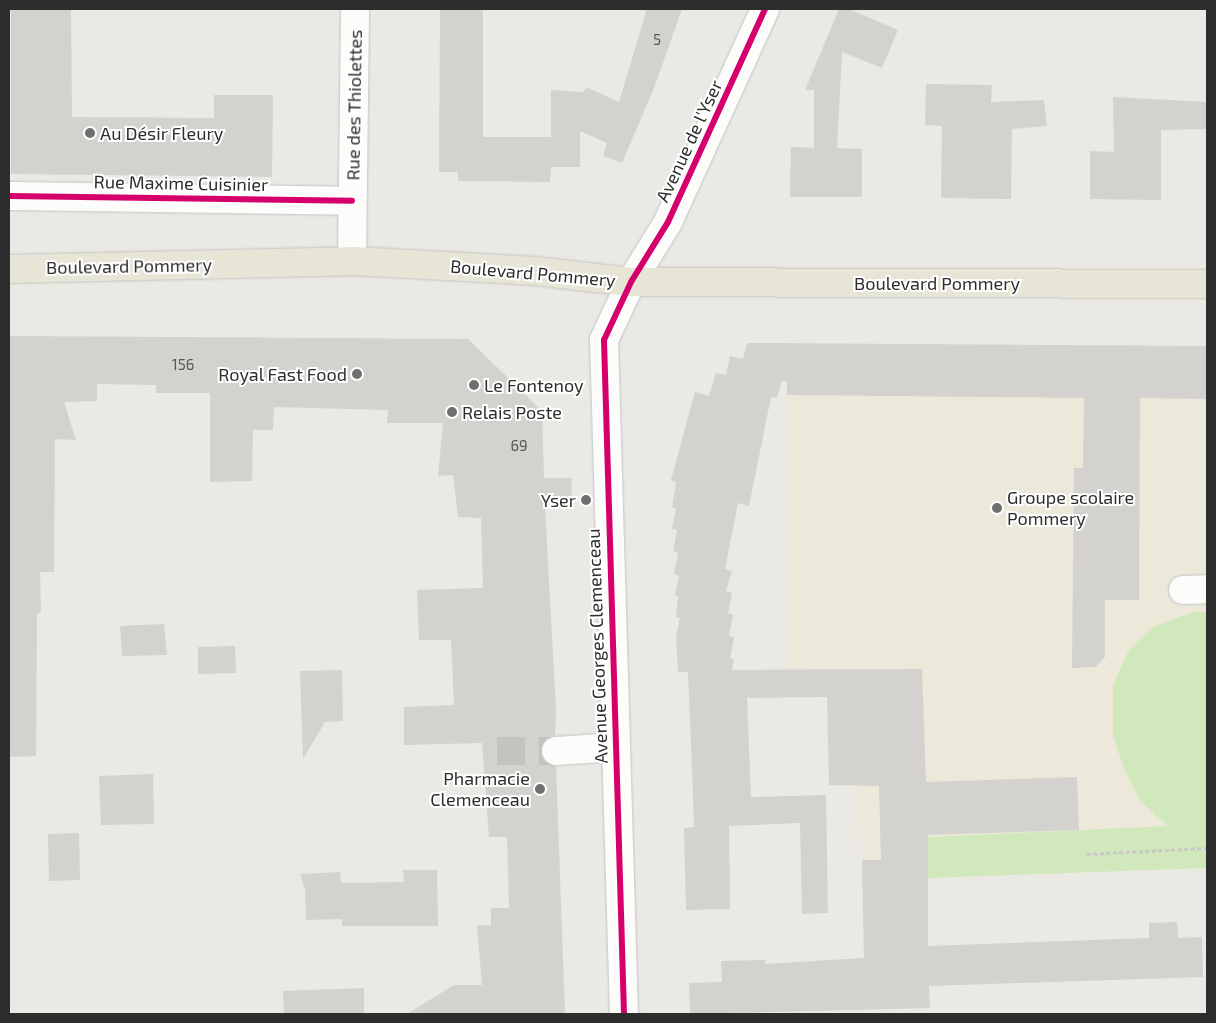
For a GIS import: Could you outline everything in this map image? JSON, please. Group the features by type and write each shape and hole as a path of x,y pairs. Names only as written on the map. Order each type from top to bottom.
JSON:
{"main road":[{"name":"Boulevard Pommery","path":"9,269 352,261 534,271 631,282 1207,284"}],"street":[{"name":"Rue des Thiolettes","path":"352,261 355,9"},
{"name":"Avenue de l'Yser","path":"631,282 668,222 765,9"},
{"name":"Rue Maxime Cuisinier","path":"9,196 352,201"},
{"name":"Avenue Georges Clemenceau","path":"624,1014 603,357 604,340 631,282"},
{"name":"Avenue Georges Clemenceau","path":"556,751 616,747"}],"path":[{"path":"1088,854 1207,848"}],"shaded area":[{"name":"Groupe scolaire Pommery","path":"788,343 1207,346 1207,868 862,881 856,670 787,671"}],"green space":[{"path":"1193,612 1207,612 1207,868 926,878 928,837 1168,826 1140,801 1125,771 1113,736 1113,685 1129,650 1152,627"}],"building":[{"path":"11,9 71,9 72,117 214,118 214,95 273,95 272,177 11,174"},
{"path":"440,9 483,9 483,137 551,137 551,90 584,92 586,87 619,102 647,9 682,9 654,88 622,163 603,156 607,143 580,131 580,167 551,167 550,182 458,181 458,172 439,172"},
{"path":"839,9 849,9 898,30 882,68 842,52 837,148 862,149 862,197 790,197 791,147 814,148 814,90 805,90"},
{"path":"926,84 992,85 991,102 1044,100 1047,126 1012,129 1011,199 941,198 942,126 925,125"},
{"path":"1113,97 1207,102 1207,129 1161,130 1161,200 1090,199 1090,151 1114,152"},
{"path":"9,336 468,339 542,411 544,478 572,478 571,507 545,507 556,711 555,735 547,738 540,752 543,760 556,766 565,1014 407,1014 454,985 482,985 477,926 491,925 491,908 509,908 507,837 489,837 482,743 404,745 404,707 454,705 451,640 419,640 417,590 483,588 481,518 458,517 453,475 438,476 443,423 387,423 388,410 274,407 273,430 253,430 252,481 210,482 210,393 156,393 156,385 97,384 97,401 64,402 76,440 55,439 54,572 40,572 41,613 37,613 36,756 9,757"},
{"path":"747,343 1207,346 1207,399 1140,398 1139,600 1105,600 1105,657 1095,667 1072,668 1074,468 1083,468 1084,398 787,395 787,381 782,381 777,398 771,397 749,506 738,503 725,569 732,571 726,591 732,593 728,613 733,615 729,635 734,638 730,658 734,659 732,670 922,669 926,782 1077,777 1079,830 928,835 928,946 1149,938 1149,923 1177,922 1178,938 1202,937 1203,977 929,986 930,1008 690,1014 689,983 722,982 721,961 765,960 765,964 864,958 862,860 881,860 879,786 829,785 827,697 747,698 751,797 826,795 828,913 802,914 800,823 729,826 730,909 686,910 684,828 694,827 688,672 678,672 676,636 680,618 676,617 678,596 675,596 679,576 674,574 678,553 673,551 677,530 672,529 676,509 672,507 676,482 671,480 695,392 709,396 716,373 726,375 730,356 743,359"},
{"path":"164,624 167,655 122,656 120,626"},
{"path":"235,646 236,673 198,674 198,647"},
{"path":"342,670 343,721 325,722 303,759 300,671"},
{"path":"153,774 154,824 101,825 99,776"},
{"path":"79,833 80,880 49,881 48,834"},
{"path":"403,870 437,870 438,926 342,926 342,919 306,920 305,889 300,874 340,872 341,883 404,882"},
{"path":"364,988 364,1014 284,1014 283,991"}],"tunnel":[{"path":"497,751 556,751"}],"cycle path":[{"path":"624,1014 604,340 631,282 668,222 765,9"},
{"path":"9,196 352,201"}],"place":[{"name":"Au Désir Fleury","path":"90,133"},
{"name":"Royal Fast Food","path":"357,374"},
{"name":"Le Fontenoy","path":"474,385"},
{"name":"Relais Poste","path":"452,412"},
{"name":"Yser","path":"586,500"},
{"name":"Groupe scolaire Pommery","path":"997,508"},
{"name":"Pharmacie Clemenceau","path":"540,789"}]}
